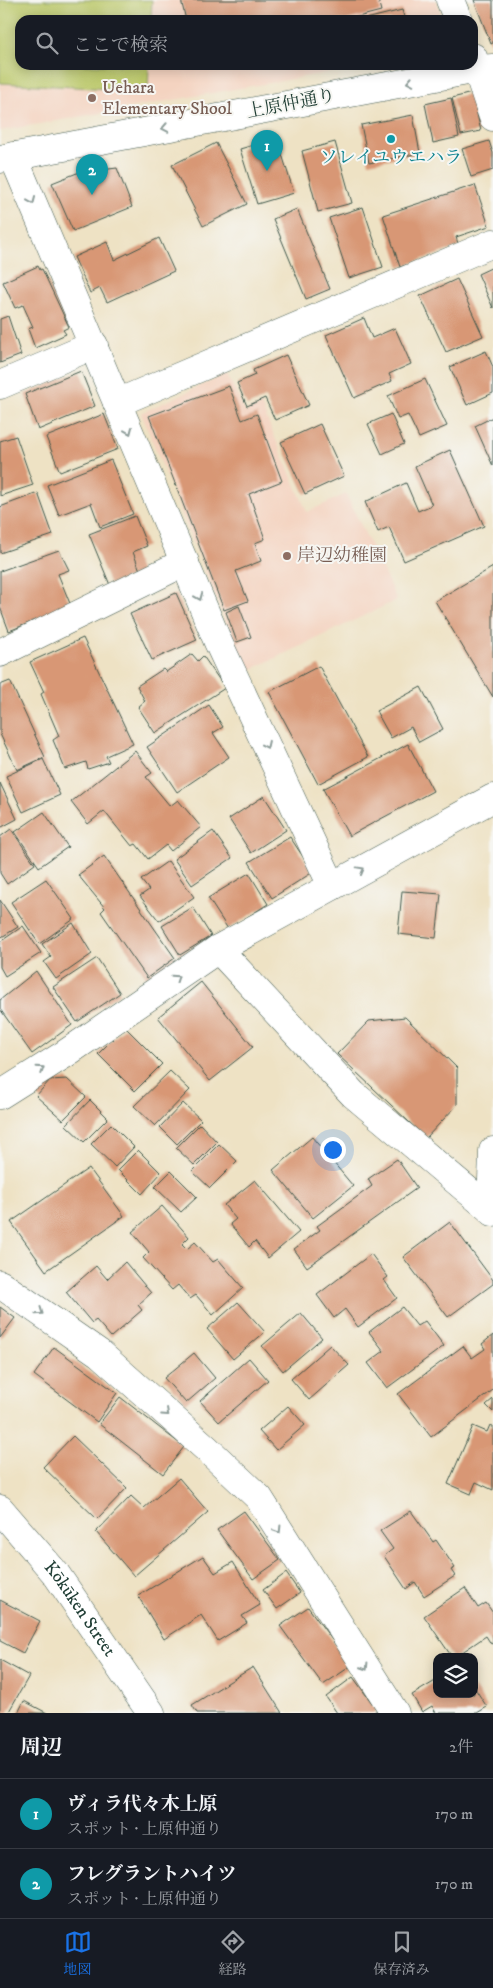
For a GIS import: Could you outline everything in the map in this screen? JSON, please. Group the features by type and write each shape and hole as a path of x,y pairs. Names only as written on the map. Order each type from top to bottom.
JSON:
{"street":[{"path":"450,0 456,15"},
{"path":"481,65 493,117"},
{"name":"上原仲通り","path":"7,157 455,70"},
{"path":"7,157 94,345 218,642 332,886"},
{"path":"117,403 493,243"},
{"path":"0,384 94,345"},
{"path":"0,653 185,562"},
{"path":"0,1095 65,1054 218,949 493,798"},
{"path":"218,949 353,1094 492,1211"},
{"path":"492,1211 493,1151"},
{"path":"0,1284 99,1353 207,1449 258,1498 394,1713"},
{"name":"Kōkūken Street","path":"0,1509 56,1574 151,1713"}],"shaded area":[{"name":"Uehara Elementary Shool","path":"0,0 436,0 441,15 15,15 15,70 342,70 0,131"},
{"name":"岸辺幼稚園","path":"227,374 245,411 261,405 307,512 346,494 397,600 246,672 141,413"}],"green space":[{"path":"0,0 152,0 151,15 15,15 15,70 149,70 148,91 0,83"}],"building":[{"path":"181,0 378,0 381,11 365,15 185,15"},
{"path":"474,0 493,0 493,43 491,44"},
{"path":"402,10 404,15 382,15"},
{"path":"472,93 481,131 461,135 452,98"},
{"path":"451,98 459,137 433,143 425,104"},
{"name":"ソレイユウエハラ","path":"413,115 420,153 369,163 361,125"},
{"path":"277,138 294,193 257,204 240,149"},
{"path":"489,141 493,153 493,170 471,177 462,149"},
{"path":"335,142 352,203 318,212 302,151"},
{"path":"216,143 247,204 203,226 172,165"},
{"path":"117,168 132,207 73,231 52,183 77,173"},
{"path":"475,185 489,226 456,237 459,247 400,267 383,215"},
{"path":"363,207 383,267 349,278 329,218"},
{"path":"297,209 330,289 306,299 273,219"},
{"path":"159,238 174,271 107,302 100,288 90,293 74,257 107,242 114,260"},
{"path":"38,266 40,270 42,269 69,327 63,330 66,334 35,348 28,329 33,327 23,305 15,308 3,282"},
{"path":"493,267 493,308 478,274"},
{"path":"457,279 483,336 446,352 420,296"},
{"path":"8,316 21,355 0,363 0,319"},
{"path":"364,318 372,338 395,328 411,364 389,374 392,381 354,398 326,335"},
{"path":"486,351 493,367 493,393 467,405 450,367"},
{"path":"286,355 309,405 275,420 265,398 247,406 237,383 255,375 253,370"},
{"path":"81,371 95,406 38,430 25,394"},
{"path":"425,379 447,426 419,438 408,415 398,419 388,396"},
{"path":"229,386 242,420 257,414 282,481 249,494 265,539 255,543 261,561 236,571 248,601 224,610 149,416"},
{"path":"104,414 118,449 60,472 46,437"},
{"path":"391,414 404,444 382,454 368,424"},
{"path":"493,417 493,466 475,426"},
{"path":"320,424 344,476 305,494 281,442"},
{"path":"16,436 33,485 0,496 0,441"},
{"path":"450,450 484,526 404,561 389,527 378,532 365,502 406,483 418,511 432,505 415,466"},
{"path":"111,460 133,514 100,527 91,503 59,515 47,485"},
{"path":"38,493 53,535 0,553 0,507"},
{"path":"135,516 147,546 133,552 141,573 110,585 89,534"},
{"path":"59,550 69,570 58,574 71,606 9,631 0,607 0,571"},
{"path":"493,567 493,697 435,601"},
{"path":"176,593 197,640 152,660 130,614"},
{"path":"239,606 251,637 237,642 226,612"},
{"path":"83,638 133,744 106,756 109,762 88,769 86,762 65,769 53,740 59,736 41,694 44,692 30,662"},
{"path":"192,654 198,661 203,656 225,688 155,733 138,707 145,701 137,686 163,669 166,672"},
{"path":"319,666 368,757 318,784 269,692"},
{"path":"10,681 45,757 17,770 0,734 0,685"},
{"path":"421,687 443,729 419,742 411,727 391,738 376,711"},
{"path":"209,705 223,727 213,733 229,757 177,792 147,747"},
{"path":"408,744 433,791 349,836 323,789"},
{"path":"135,751 152,773 146,777 170,806 178,800 201,827 171,851 166,845 148,859 136,844 132,846 104,811 88,824 71,802"},
{"path":"43,759 60,795 23,812 6,776"},
{"path":"0,783 17,819 0,828"},
{"path":"264,796 286,830 251,853 229,819"},
{"path":"44,812 68,847 39,867 15,832"},
{"path":"11,829 35,864 7,884 0,873 0,837"},
{"path":"213,831 232,858 192,885 174,859"},
{"path":"290,837 313,872 272,898 249,862"},
{"path":"104,856 175,958 147,978 101,912 105,908 78,875"},
{"path":"168,861 194,897 159,921 140,896 149,890 141,880"},
{"path":"249,873 268,904 228,929 208,898"},
{"path":"46,879 74,919 39,944 11,902"},
{"path":"402,891 441,894 436,938 398,934"},
{"path":"0,900 18,927 0,938"},
{"path":"193,907 211,936 180,955 162,926"},
{"path":"73,923 92,954 56,979 44,962 51,957 42,944"},
{"path":"23,926 41,953 5,976 0,967 0,942"},
{"path":"97,958 120,993 77,1022 53,987"},
{"path":"36,971 72,1025 32,1054 0,1009 0,1000"},
{"path":"201,982 253,1047 210,1081 158,1017"},
{"path":"405,1017 457,1068 457,1105 426,1138 337,1054 369,1021"},
{"path":"125,1027 162,1064 135,1091 98,1054"},
{"path":"170,1071 190,1090 155,1126 134,1106"},
{"path":"67,1079 86,1097 63,1120 36,1096 50,1080"},
{"path":"90,1100 108,1118 84,1142 66,1125"},
{"path":"183,1103 201,1120 177,1144 160,1127"},
{"path":"111,1124 134,1147 115,1167 91,1144"},
{"path":"200,1124 217,1142 194,1165 176,1148"},
{"path":"312,1137 353,1186 313,1218 273,1170"},
{"path":"219,1144 237,1161 210,1188 192,1171"},
{"path":"138,1150 161,1173 142,1194 118,1170"},
{"path":"397,1159 417,1188 307,1267 294,1249 320,1230 317,1226 372,1186 368,1179"},
{"path":"89,1168 124,1216 46,1271 11,1222"},
{"path":"171,1171 197,1197 181,1212 155,1187"},
{"path":"255,1180 299,1232 268,1258 255,1241 249,1247 230,1224 236,1219 224,1205"},
{"path":"162,1206 189,1237 182,1244 187,1249 195,1242 213,1262 218,1259 243,1288 213,1315 196,1295 190,1299 178,1285 172,1290 143,1258 149,1252 132,1232"},
{"path":"450,1222 493,1280 493,1284 448,1317 403,1257"},
{"path":"371,1254 388,1277 384,1280 397,1298 358,1327 345,1309 334,1318 317,1295"},
{"path":"125,1262 151,1293 138,1305 142,1310 111,1337 96,1320 92,1323 66,1292 96,1266 107,1279"},
{"path":"238,1302 265,1332 233,1359 207,1329"},
{"path":"0,1307 15,1318 0,1338"},
{"path":"402,1307 417,1326 425,1321 444,1346 387,1388 368,1363 384,1351 369,1332"},
{"path":"301,1313 322,1338 283,1371 262,1346"},
{"path":"493,1335 493,1390 431,1437 398,1394 463,1346 472,1358 485,1349 482,1344"},
{"path":"330,1345 349,1365 309,1400 291,1379"},
{"path":"54,1347 117,1393 97,1422 34,1375"},
{"path":"194,1353 215,1378 186,1403 164,1378"},
{"path":"249,1358 268,1380 219,1422 200,1401"},
{"path":"120,1397 184,1447 163,1474 99,1424"},
{"path":"493,1399 493,1412 486,1405"},
{"path":"288,1406 305,1425 276,1450 259,1431"},
{"path":"490,1425 493,1426 493,1490 476,1482 471,1494 448,1484 473,1426 487,1432"},
{"path":"73,1436 127,1488 97,1519 43,1467"},
{"path":"179,1478 208,1512 134,1576 96,1532 131,1496 144,1508"},
{"path":"244,1511 280,1560 253,1579 217,1530"},
{"path":"411,1511 433,1542 436,1540 455,1568 451,1570 455,1576 424,1596 415,1582 406,1589 384,1556 393,1549 380,1531"},
{"path":"203,1556 215,1573 233,1562 260,1605 242,1616 247,1623 218,1641 201,1615 164,1639 138,1596"},
{"path":"286,1573 300,1593 277,1609 263,1590"},
{"path":"465,1588 478,1608 486,1603 493,1613 493,1643 491,1644 486,1636 461,1653 449,1653 424,1616"},
{"path":"0,1600 40,1621 23,1653 0,1641"},
{"path":"308,1607 351,1666 323,1685 280,1626"},
{"path":"0,1660 29,1676 8,1713 0,1713"},
{"path":"253,1667 282,1713 197,1713 192,1705"},
{"path":"353,1677 377,1710 373,1713 337,1713 326,1697"},
{"path":"433,1682 433,1698 478,1698 478,1693 487,1707 477,1713 436,1713 432,1706 422,1712 412,1695"},
{"path":"24,1701 47,1713 18,1713"}],"place":[{"name":"Uehara Elementary Shool","path":"92,98"},
{"name":"ソレイユウエハラ","path":"391,139"},
{"name":"ヴィラ代々木上原","path":"267,171"},
{"name":"フレグラントハイツ","path":"92,195"},
{"name":"岸辺幼稚園","path":"287,556"}]}
